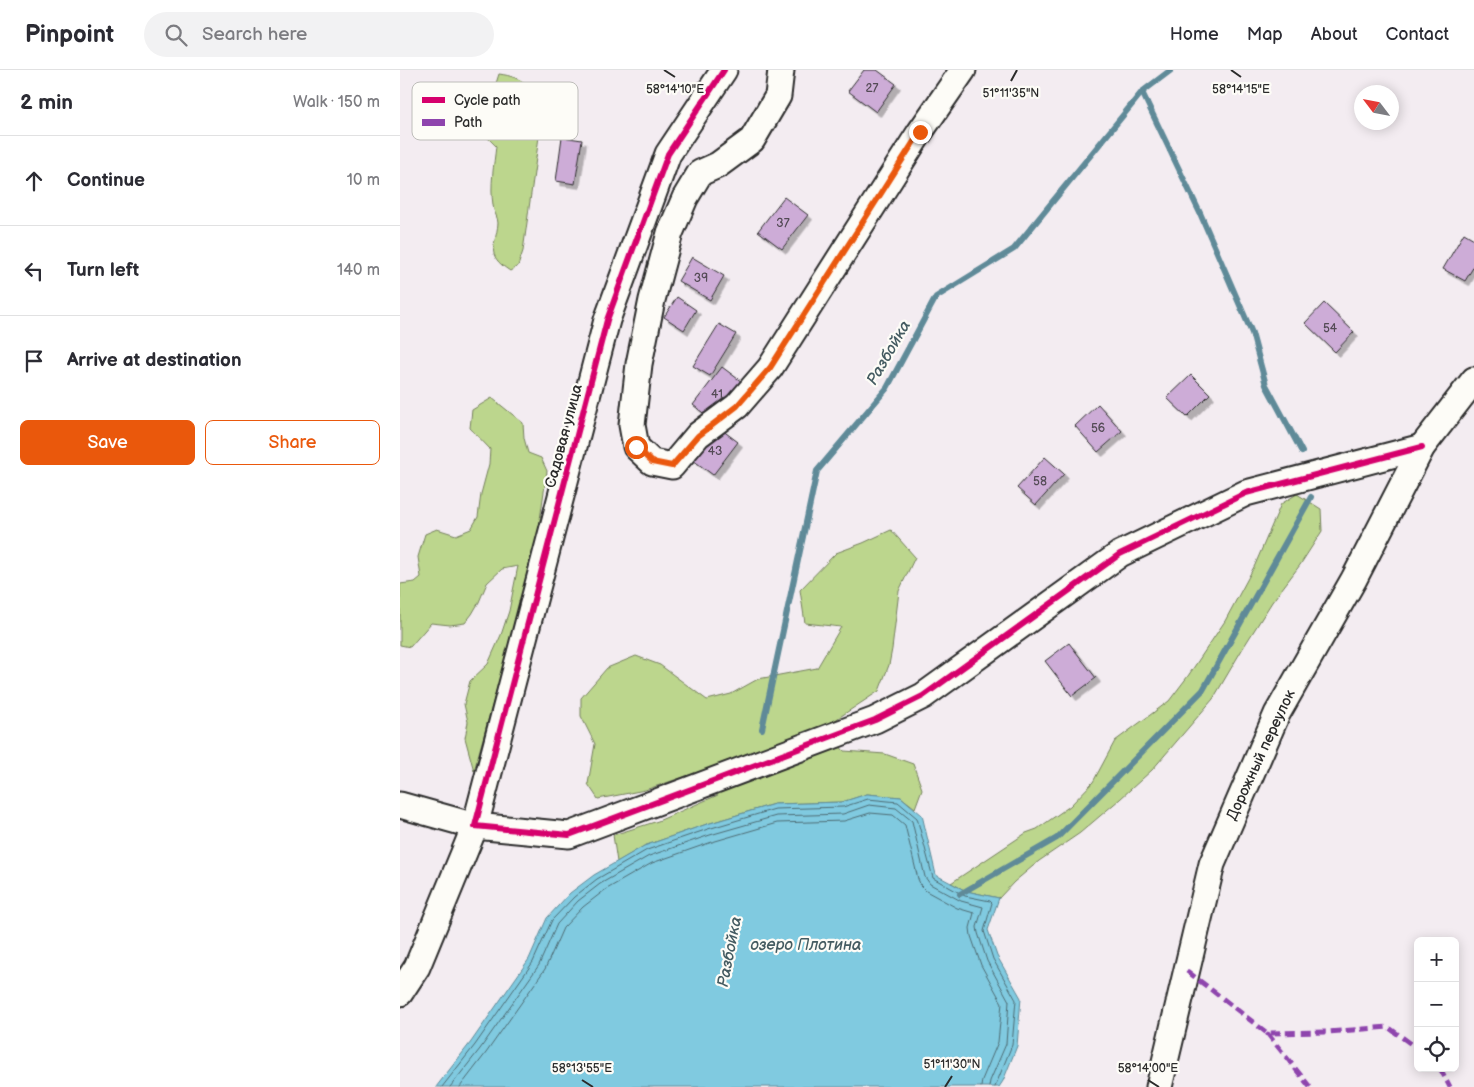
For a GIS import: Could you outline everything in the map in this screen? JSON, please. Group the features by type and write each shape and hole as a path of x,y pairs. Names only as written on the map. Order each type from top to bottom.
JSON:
{"street":[{"name":"Садовая улица","path":"400,992 417,967 475,826 607,320 668,154 724,70"},
{"path":"781,70 778,96 752,140 718,165 700,174 685,198 670,233 652,300 639,364 632,425 636,447 652,462 672,466 698,436 737,406 770,368 920,132 963,70"},
{"path":"400,805 475,826 569,835 876,720 923,696 1120,554 1246,493 1422,447 1474,380"},
{"name":"Дорожный переулок","path":"1159,1087 1212,864 1276,714 1354,579 1422,447"}],"green space":[{"path":"499,74 507,75 523,82 496,82"},
{"path":"490,140 539,140 523,251 518,266 510,271 494,255 498,223 493,207 492,190 496,146"},
{"path":"492,398 523,423 528,453 541,458 547,471 536,547 474,771 465,738 468,722 464,704 470,681 488,664 501,635 509,611 518,566 502,569 487,583 479,602 465,623 450,625 431,623 410,647 400,645 400,584 415,582 421,577 418,557 425,534 437,529 456,535 471,529 478,517 481,494 489,464 490,449 470,428 472,410"},
{"path":"1297,494 1321,509 1322,531 1300,565 1272,602 1213,699 1152,770 1080,833 1039,861 1014,882 999,898 966,891 951,883 1070,806 1093,782 1115,741 1169,701 1225,621 1255,565 1281,504"},
{"path":"891,530 915,557 899,591 889,665 879,691 823,728 844,751 885,754 913,764 922,789 915,808 901,797 867,794 842,802 774,804 707,824 644,846 617,862 613,835 658,821 718,795 701,771 645,790 598,799 588,784 595,744 581,716 581,698 607,668 636,656 660,665 707,700 731,694 758,679 817,668 841,627 805,623 800,590 836,553"}],"water":[{"name":"озеро Плотина","path":"867,794 901,797 922,815 936,875 966,891 999,898 988,930 997,956 1021,998 1017,1046 999,1087 436,1087 471,1042 529,959 547,918 570,893 594,875 644,846 707,824 774,804 842,802"}],"building":[{"path":"864,70 877,70 896,84 876,112 848,91"},
{"path":"562,140 582,140 575,184 556,181"},
{"path":"784,197 808,215 782,249 758,231"},
{"path":"1464,233 1474,239 1474,266 1465,281 1443,269"},
{"path":"692,257 724,276 710,300 678,281"},
{"path":"677,297 696,310 684,330 664,317"},
{"path":"1324,303 1354,332 1335,352 1305,323"},
{"path":"719,324 736,334 710,376 693,366"},
{"path":"722,367 742,382 712,420 693,405"},
{"path":"1191,375 1210,394 1187,417 1167,398"},
{"path":"1098,404 1122,431 1098,452 1075,426"},
{"path":"718,427 738,442 713,475 693,460"},
{"path":"1045,457 1064,474 1036,505 1017,488"},
{"path":"1069,643 1096,678 1072,696 1045,661"}],"waterway":[{"name":"Разбойка","path":"762,729 817,471 887,388 936,297 1014,249 1142,92 1171,70"},
{"path":"1142,92 1200,213 1252,333 1266,385 1302,452"},
{"path":"960,894 1057,838 1203,690 1311,497"}],"marked path":[{"path":"1187,971 1267,1033 1329,1032 1388,1027 1414,1046"},
{"path":"1267,1033 1310,1087"},
{"path":"1442,1072 1450,1087"}],"cycle path":[{"path":"724,70 668,154 607,320 475,826 569,835 875,720 923,696 1120,554 1246,493 1422,447"}],"route":[{"path":"636,447 652,462 672,466 698,436 737,406 770,368 920,132"}]}
